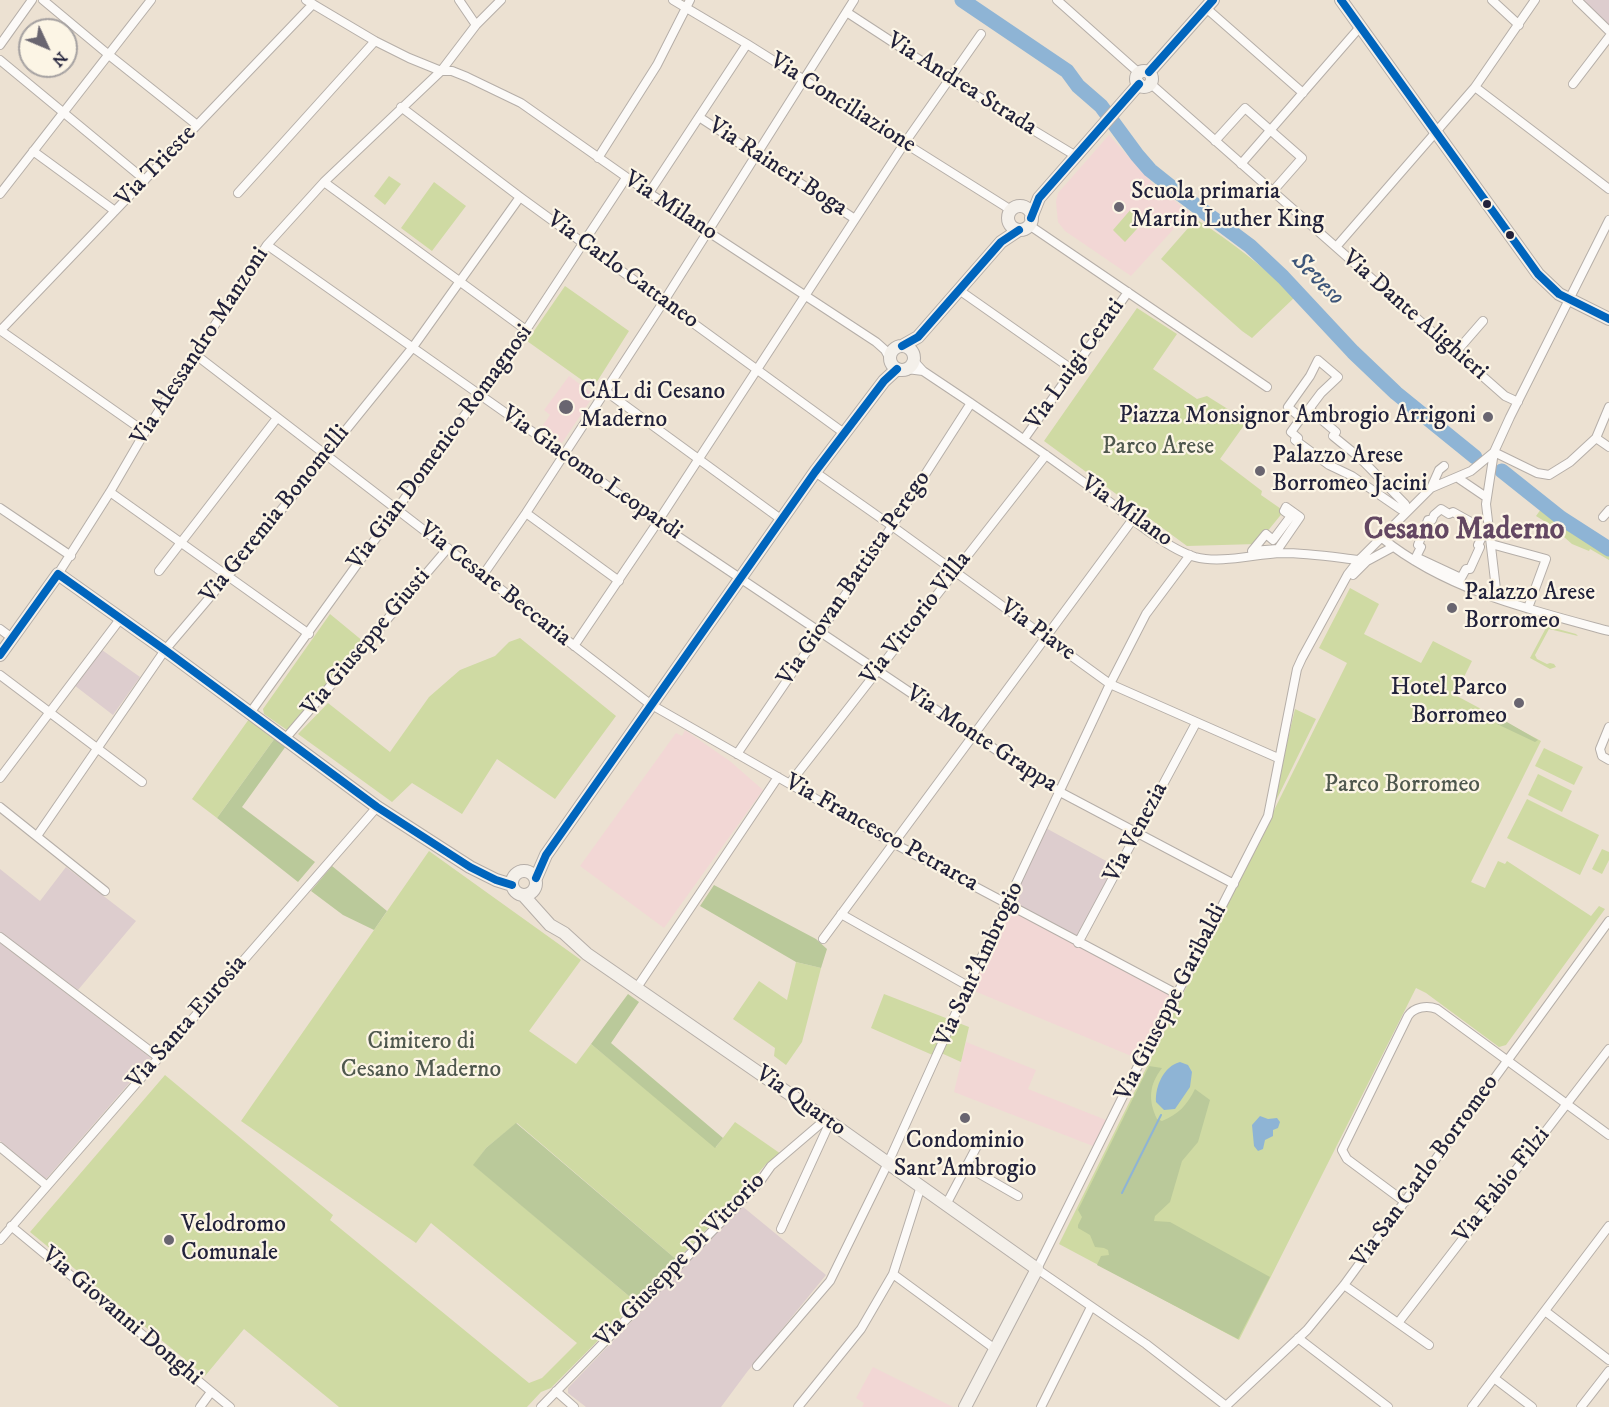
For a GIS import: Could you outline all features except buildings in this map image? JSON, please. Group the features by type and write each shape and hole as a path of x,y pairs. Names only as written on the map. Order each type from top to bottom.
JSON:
{"street":[{"path":"0,45 32,0"},
{"path":"42,0 197,125"},
{"path":"0,194 152,0"},
{"path":"459,0 476,25"},
{"name":"Via Alessandro Manzoni","path":"0,655 71,556 145,432 267,244 324,182 441,71 476,25 501,0"},
{"name":"Via Conciliazione","path":"673,0 687,4 1013,212"},
{"path":"483,575 664,301 848,13 854,0"},
{"name":"Via Dante Alighieri","path":"1057,0 1505,396 1518,402"},
{"path":"1341,0 1528,262 1549,285 1569,300 1609,319"},
{"path":"1492,0 1519,25"},
{"path":"1336,247 1475,87 1535,0"},
{"path":"1576,0 1609,31"},
{"name":"Via Milano","path":"310,2 375,41 441,71 452,71 516,99 649,194 807,296 885,350 923,371 971,403 1163,540 1190,555 1221,558 1300,554 1359,560"},
{"name":"Via Trieste","path":"0,331 197,125 310,2"},
{"path":"597,158 657,65 687,4"},
{"path":"58,574 377,807 460,861 488,876 525,882 815,472 918,337 1001,242 1026,224 1039,198 1210,4 1303,93"},
{"name":"Via Andrea Strada","path":"848,13 949,79 1076,156"},
{"path":"1241,164 1360,27"},
{"path":"574,646 759,370 904,144 981,34"},
{"path":"1573,84 1609,38"},
{"path":"238,193 375,41"},
{"path":"649,194 747,44"},
{"path":"0,60 145,180"},
{"path":"1475,87 1609,189"},
{"name":"Via Carlo Cattaneo","path":"401,107 520,197 844,433"},
{"path":"1215,141 1245,108 1302,158 1273,191"},
{"name":"Via Raineri Boga","path":"699,117 855,219"},
{"path":"33,151 115,211"},
{"name":"Via Gian Domenico Romagnosi","path":"250,713 526,330 626,178"},
{"path":"324,182 526,330"},
{"name":"Via Geremia Bonomelli","path":"37,836 165,650 413,347 520,197"},
{"path":"1001,242 1013,212 1039,198"},
{"path":"1013,212 1029,211 1026,224"},
{"path":"1013,212 1012,227 1026,224 1267,387"},
{"path":"1501,599 1496,588 1486,497 1494,452 1609,220"},
{"name":"Via Giacomo Leopardi","path":"267,244 739,578"},
{"path":"959,290 1073,370"},
{"name":"Via Luigi Cerati","path":"1024,439 1128,292"},
{"path":"1456,352 1482,321"},
{"path":"0,331 145,432"},
{"name":"Via Cesare Beccaria","path":"196,356 650,705"},
{"path":"1318,360 1338,377 1321,393 1309,409 1336,432 1333,436 1360,458 1405,504 1400,509 1352,477 1329,465 1296,440 1298,438 1291,432 1302,418 1288,407 1310,376 1318,360"},
{"path":"604,390 782,520"},
{"name":"Via Giovan Battista Perego","path":"737,754 892,526 971,403"},
{"path":"1494,452 1537,473 1549,475 1570,462 1596,438 1609,407"},
{"path":"159,571 278,418"},
{"path":"1596,438 1609,447"},
{"path":"1431,488 1471,471 1494,452"},
{"name":"Via Vittorio Villa","path":"790,783 1046,455"},
{"path":"1431,488 1439,470 1444,466"},
{"name":"Via Piave","path":"815,472 1110,684 1278,758"},
{"path":"1458,478 1486,497"},
{"name":"Via Giuseppe Garibaldi","path":"965,1407 1268,816 1297,669 1348,574 1359,560 1431,488"},
{"path":"110,492 309,634"},
{"path":"1286,507 1297,515 1300,517 1278,549 1252,551 1266,534 1273,540 1291,516 1284,511 1286,507"},
{"path":"0,508 71,556"},
{"path":"1441,509 1449,514 1453,512 1472,522 1472,528 1482,532 1478,545 1480,548 1470,569 1466,568 1461,578 1416,557 1428,520 1432,520 1441,509"},
{"path":"526,513 619,580"},
{"path":"823,939 972,734 1133,519"},
{"path":"1382,538 1416,562 1490,597 1609,633"},
{"path":"1491,544 1546,559 1528,608"},
{"name":"Via Giuseppe Garibaldi","path":"1342,586 1367,561 1393,547"},
{"name":"Via Giuseppe Giusti","path":"285,739 448,548"},
{"name":"Via Sant'Ambrogio","path":"757,1366 830,1281 888,1163 968,986 1110,684 1146,614 1190,555"},
{"name":"Via Monte Grappa","path":"739,578 1060,792 1234,884"},
{"path":"1490,597 1496,588"},
{"path":"0,778 121,618"},
{"path":"0,629 12,638"},
{"path":"0,675 142,782"},
{"name":"Via Francesco Petrarca","path":"650,705 893,843 1177,994"},
{"name":"Via Venezia","path":"1078,943 1196,723"},
{"path":"1609,727 1600,746 1600,753 1609,760"},
{"path":"636,989 778,777"},
{"path":"0,807 105,891"},
{"name":"Via Santa Eurosia","path":"0,1240 377,807"},
{"name":"Via Quarto","path":"525,882 544,920 564,933 588,954 828,1120 1037,1269"},
{"path":"841,914 968,986"},
{"name":"Via San Carlo Borromeo","path":"1225,1406 1298,1338 1344,1285 1609,921"},
{"path":"0,937 158,1058"},
{"path":"1405,1202 1347,1159 1342,1150 1409,1014 1418,1008 1434,1007 1609,1134"},
{"name":"Via Fabio Filzi","path":"1398,1323 1609,1048"},
{"path":"781,1229 828,1120"},
{"name":"Via Giuseppe Di Vittorio","path":"541,1407 759,1183 771,1166 828,1120"},
{"path":"0,1147 46,1185"},
{"path":"948,1202 976,1148"},
{"path":"966,1166 1018,1196"},
{"path":"798,1407 861,1329 894,1274 921,1186"},
{"name":"Via Giovanni Donghi","path":"11,1226 230,1407"},
{"path":"1472,1407 1609,1226"},
{"path":"1037,1269 1146,1344 1225,1406"},
{"path":"894,1274 995,1349"},
{"path":"1344,1285 1429,1345"},
{"path":"1041,1407 1091,1307"},
{"path":"1545,1311 1609,1360"},
{"path":"1298,1338 1388,1407"},
{"path":"1581,1407 1609,1371"},
{"path":"1494,1378 1532,1407"},
{"path":"556,1391 574,1407"},
{"path":"200,1407 211,1392"}],"shaded area":[{"path":"1581,0 1609,0 1609,27"},
{"name":"Scuola primaria Martin Luther King","path":"1109,135 1154,185 1189,212 1131,276 1065,231 1058,222 1056,202 1058,193"},
{"name":"CAL di Cesano Maderno","path":"569,376 594,395 562,443 541,428 550,415 544,410"},
{"path":"102,650 140,677 113,715 74,685"},
{"path":"685,730 731,762 763,790 664,928 580,866 676,733 682,736"},
{"path":"1044,827 1119,868 1078,943 1007,904"},
{"path":"66,867 136,921 78,990 0,932 0,869 40,901"},
{"path":"1007,904 1177,994 1141,1060 967,988"},
{"path":"0,943 151,1058 46,1179 0,1141"},
{"path":"966,1042 1036,1070 1028,1089 1111,1122 1098,1148 954,1092"},
{"path":"742,1206 826,1275 721,1407 586,1407 568,1393 568,1388"},
{"path":"873,1367 953,1407 862,1407 864,1403 856,1398"}],"green space":[{"path":"389,176 401,184 385,205 374,196"},
{"path":"434,182 466,206 432,251 401,228"},
{"path":"1132,208 1145,220 1125,242 1113,230"},
{"path":"1196,219 1247,255 1295,297 1252,338 1161,259"},
{"path":"565,286 629,331 593,388 527,341"},
{"name":"Parco Arese","path":"1137,308 1177,334 1153,369 1197,399 1207,396 1247,421 1220,459 1262,491 1261,495 1284,511 1257,544 1187,546 1044,441"},
{"path":"1541,509 1609,555 1609,560 1590,549 1589,551 1572,544 1564,537 1565,534 1536,516"},
{"name":"Parco Borromeo","path":"1350,588 1379,604 1364,634 1421,663 1433,641 1472,661 1455,695 1541,741 1471,882 1485,888 1498,861 1505,864 1507,861 1591,916 1599,906 1605,909 1506,1045 1499,1047 1416,988 1239,1340 1059,1244 1347,663 1319,648"},
{"path":"330,614 364,642 287,730 264,714 263,709"},
{"path":"1547,626 1578,636 1549,629 1535,655 1537,659 1547,664 1554,664 1556,667 1550,669 1530,658"},
{"path":"520,638 616,716 555,799 497,759 462,814 412,783 392,802 298,734 328,703 390,752 429,697 460,670 495,656 509,642"},
{"path":"1295,709 1316,719 1270,813"},
{"path":"1500,718 1538,740 1535,742 1497,724"},
{"path":"249,719 275,738 217,818 192,799"},
{"path":"275,738 286,746 242,807 315,862 298,882 217,818"},
{"path":"1544,748 1583,767 1574,785 1535,766"},
{"path":"1538,774 1572,791 1562,812 1528,795"},
{"path":"1527,799 1599,835 1580,875 1507,838"},
{"path":"1602,849 1609,852 1609,860 1602,874 1592,869"},
{"name":"Cimitero di Cesano Maderno","path":"429,851 581,960 529,1031 576,1064 591,1044 716,1147 735,1122 781,1154 766,1164 737,1198 677,1260 517,1123 486,1148 474,1165 636,1302 551,1388 541,1392 527,1407 339,1407 244,1329 205,1376 30,1232 165,1075 333,1215 330,1220 529,1383 542,1378 577,1343 431,1223 416,1243 241,1121"},
{"path":"332,866 387,911 374,930 343,915 311,891"},
{"path":"714,885 816,939 827,949 821,968 796,962 700,906"},
{"path":"796,962 821,968 802,1042 786,1065 774,1056 775,1048 733,1019 759,981 787,1000"},
{"path":"628,994 639,1002 611,1043 723,1138 715,1148 591,1044"},
{"path":"884,994 969,1027 961,1062 939,1052 937,1057 871,1028"},
{"path":"1149,1066 1162,1068 1154,1080 1151,1093 1157,1119 1162,1121 1178,1112 1195,1089 1210,1100 1198,1142 1182,1161 1170,1202 1155,1216 1154,1221 1170,1222 1270,1277 1238,1339 1097,1265 1101,1256 1109,1255 1108,1250 1095,1247 1090,1235 1078,1228 1082,1217 1078,1210"},
{"path":"516,1123 677,1260 636,1302 473,1165 486,1148"}],"water":[{"path":"1180,1062 1188,1065 1192,1072 1190,1087 1175,1109 1164,1110 1156,1102 1159,1083 1169,1068"},
{"path":"1260,1116 1268,1119 1277,1118 1280,1122 1278,1128 1273,1130 1273,1136 1265,1140 1263,1149 1258,1151 1254,1146 1252,1125"}],"waterway":[{"name":"Seveso","path":"962,0 1067,71 1078,86 1101,106 1150,170 1250,246 1396,393 1475,457"},
{"name":"Seveso","path":"1502,471 1561,518 1609,549"},
{"path":"1122,1193 1161,1115"}],"transit line":[{"path":"1149,72 1213,0"},
{"path":"1341,0 1538,274 1559,294 1609,319"},
{"path":"1031,218 1039,198 1139,84"},
{"path":"902,346 918,337 1001,242 1019,230"},
{"path":"536,878 546,855 815,472 884,381 897,369"},
{"path":"0,655 58,574 377,807 470,867 512,885"}],"place":[{"name":"Scuola primaria Martin Luther King","path":"1119,207"},
{"name":"CAL di Cesano Maderno","path":"566,407"},
{"name":"Piazza Monsignor Ambrogio Arrigoni","path":"1488,417"},
{"name":"Palazzo Arese Borromeo Jacini","path":"1260,471"},
{"name":"Palazzo Arese Borromeo","path":"1452,608"},
{"name":"Hotel Parco Borromeo","path":"1519,703"},
{"name":"Condominio Sant'Ambrogio","path":"965,1118"},
{"name":"Velodromo Comunale","path":"169,1240"}],"district":[{"name":"Cesano Maderno","path":"1464,532"}]}
